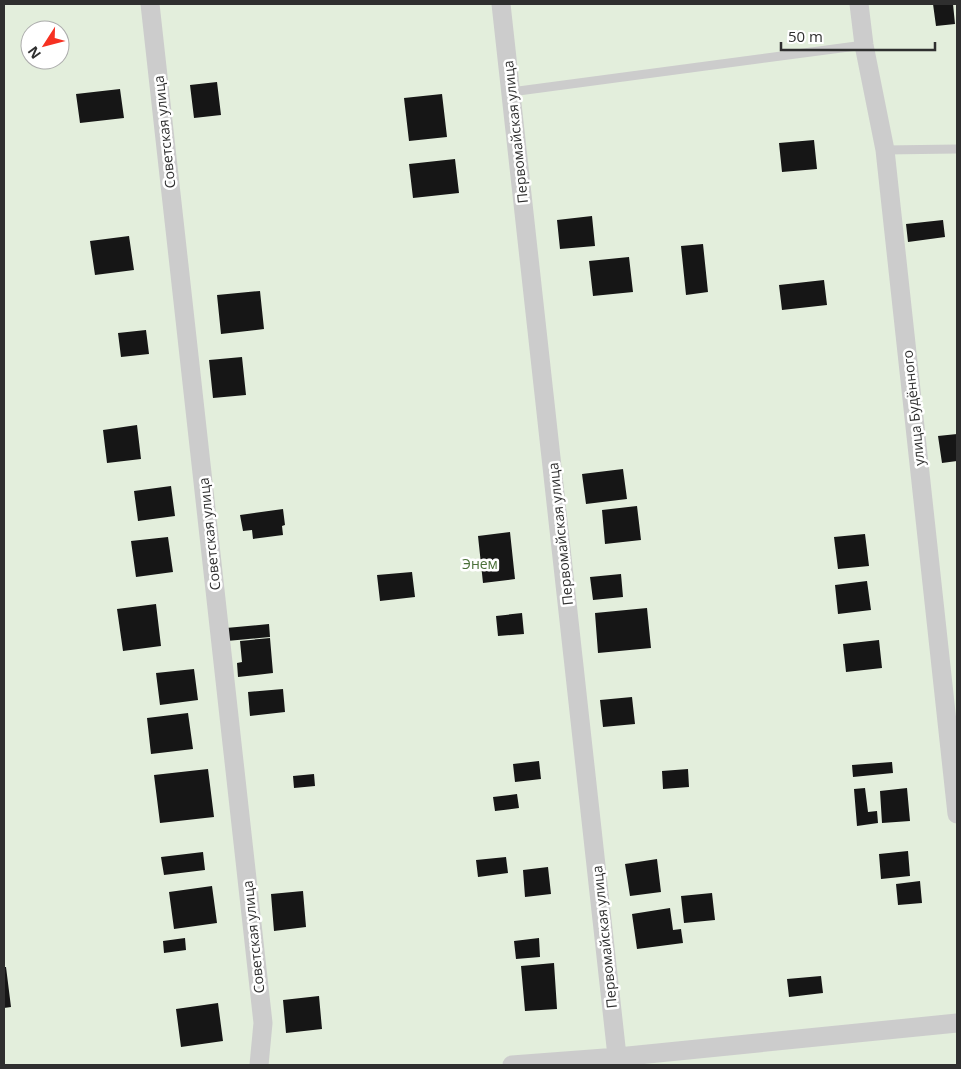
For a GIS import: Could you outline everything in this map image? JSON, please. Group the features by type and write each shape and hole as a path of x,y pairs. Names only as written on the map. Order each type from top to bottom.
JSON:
{"street":[{"name":"Советская улица","path":"150,4 263,1023 259,1065"},
{"name":"Первомайская улица","path":"501,4 618,1061"},
{"name":"улица Будённого","path":"859,4 864,44 884,150 957,814"},
{"path":"512,1065 618,1061 957,1023"}],"lane":[{"path":"511,92 864,44"},
{"path":"884,150 957,149"}],"green space":[{"name":"Энем","path":"4,4 957,4 957,1065 4,1065"}],"building":[{"path":"933,4 953,4 955,24 936,26"},
{"path":"217,82 221,115 194,118 190,85"},
{"path":"120,89 124,118 80,123 76,94"},
{"path":"442,94 447,137 409,141 404,98"},
{"path":"814,140 817,169 782,172 779,143"},
{"path":"455,159 459,193 413,198 409,164"},
{"path":"592,216 595,246 560,249 557,220"},
{"path":"943,220 945,237 908,242 906,224"},
{"path":"129,236 134,270 95,275 90,241"},
{"path":"703,244 708,292 686,295 681,246"},
{"path":"629,257 633,292 593,296 589,261"},
{"path":"824,280 827,305 782,310 779,285"},
{"path":"260,291 264,329 221,334 217,295"},
{"path":"146,330 149,354 121,357 118,333"},
{"path":"242,357 246,395 213,398 209,360"},
{"path":"137,425 141,459 107,463 103,430"},
{"path":"957,434 957,461 942,463 938,436"},
{"path":"623,469 627,499 586,504 582,474"},
{"path":"171,486 175,516 138,521 134,491"},
{"path":"637,506 641,540 605,544 602,510"},
{"path":"283,509 285,525 282,526 283,535 253,539 252,530 243,531 240,515"},
{"path":"510,532 515,579 483,583 478,536"},
{"path":"865,534 869,566 838,569 834,537"},
{"path":"168,537 173,572 136,577 131,541"},
{"path":"412,572 415,597 380,601 377,575"},
{"path":"621,574 623,597 593,600 590,577"},
{"path":"867,581 871,610 838,614 835,585"},
{"path":"156,604 161,646 123,651 117,609"},
{"path":"647,608 651,648 598,653 595,613"},
{"path":"522,613 524,634 498,636 496,616"},
{"path":"269,624 270,637 227,641 226,628"},
{"path":"270,638 273,673 238,677 237,663 242,662 240,641"},
{"path":"879,640 882,668 846,672 843,644"},
{"path":"194,669 198,700 160,705 156,673"},
{"path":"283,689 285,712 250,716 248,692"},
{"path":"632,697 635,724 603,727 600,700"},
{"path":"188,713 193,749 151,754 147,718"},
{"path":"539,761 541,779 515,782 513,764"},
{"path":"892,762 893,773 853,777 852,765"},
{"path":"208,769 214,817 160,823 154,775"},
{"path":"688,769 689,787 663,789 662,771"},
{"path":"314,774 315,786 294,788 293,776"},
{"path":"865,788 868,812 877,811 878,823 857,826 854,789"},
{"path":"907,788 910,821 882,823 880,791"},
{"path":"517,794 519,808 495,811 493,797"},
{"path":"908,851 910,876 881,879 879,854"},
{"path":"203,852 205,870 164,875 161,857"},
{"path":"506,857 508,873 478,877 476,860"},
{"path":"657,859 661,892 630,896 625,864"},
{"path":"548,867 551,894 525,897 523,870"},
{"path":"920,881 922,903 898,905 896,884"},
{"path":"212,886 217,923 174,929 169,892"},
{"path":"303,891 306,927 274,931 271,894"},
{"path":"712,893 715,920 684,923 681,896"},
{"path":"670,908 673,930 681,929 683,943 637,949 632,914"},
{"path":"185,938 186,950 164,953 163,941"},
{"path":"539,938 540,957 516,959 514,941"},
{"path":"554,963 557,1009 525,1011 521,966"},
{"path":"4,967 6,967 11,1007 4,1008"},
{"path":"821,976 823,993 789,997 787,979"},
{"path":"319,996 322,1029 286,1033 283,1000"},
{"path":"218,1003 223,1041 181,1047 176,1009"}]}
